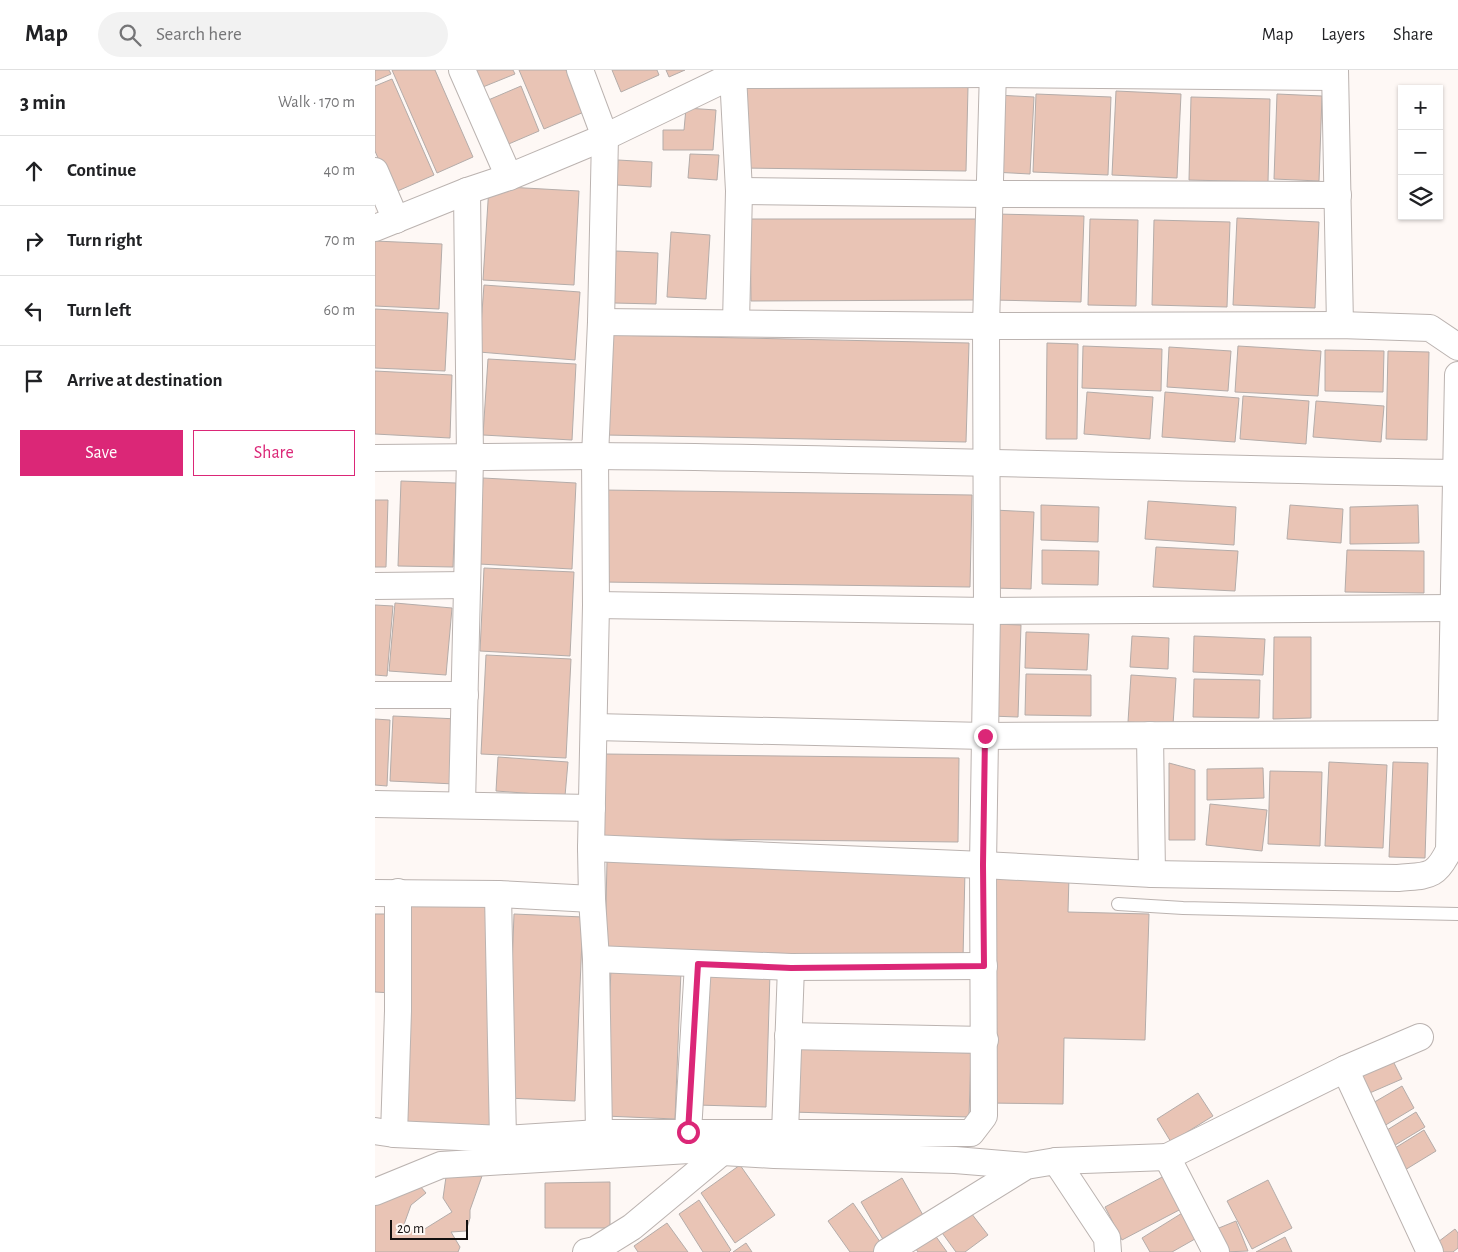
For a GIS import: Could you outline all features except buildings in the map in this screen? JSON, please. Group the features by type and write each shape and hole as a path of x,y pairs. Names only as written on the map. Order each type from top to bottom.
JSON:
{"street":[{"path":"462,70 509,177"},
{"path":"580,70 605,137 601,322 595,456 594,727 591,848 596,959 599,1133"},
{"path":"736,72 739,191 736,323"},
{"path":"375,171 385,224 467,191 509,177 605,137 736,72 1335,74 1340,325"},
{"path":"592,899 498,894 387,893 385,1132 503,1140 599,1133 971,1133 984,1116 983,865 987,611 986,326 993,72"},
{"path":"461,805 470,458 467,191"},
{"path":"739,191 1337,195"},
{"path":"601,322 986,326 1340,325 1430,328 1458,347"},
{"path":"591,848 1152,874 1398,878 1430,875 1441,866 1449,850 1458,375"},
{"path":"375,458 595,456 985,462 1457,473"},
{"path":"375,586 467,585"},
{"path":"595,605 987,611 1454,608"},
{"path":"375,695 465,695"},
{"path":"594,727 985,736 1451,734"},
{"path":"1150,735 1152,874"},
{"path":"375,804 592,808"},
{"path":"498,894 503,1140"},
{"path":"596,959 791,968 984,966"},
{"path":"688,1132 698,964"},
{"path":"785,1133 791,968"},
{"path":"788,1036 985,1040"},
{"path":"375,1192 441,1164 689,1150 774,1155 955,1160 1026,1166 1056,1161 1167,1157 1345,1069 1420,1037"},
{"path":"1345,1069 1430,1252"},
{"path":"586,1252 595,1250 632,1227 722,1152"},
{"path":"1167,1157 1216,1252"},
{"path":"1056,1161 1107,1238 1108,1252"},
{"path":"887,1252 1026,1166"}],"lane":[{"path":"1118,904 1183,908 1458,914"}],"route":[{"path":"688,1132 698,964 791,968 984,966 985,736"}]}
